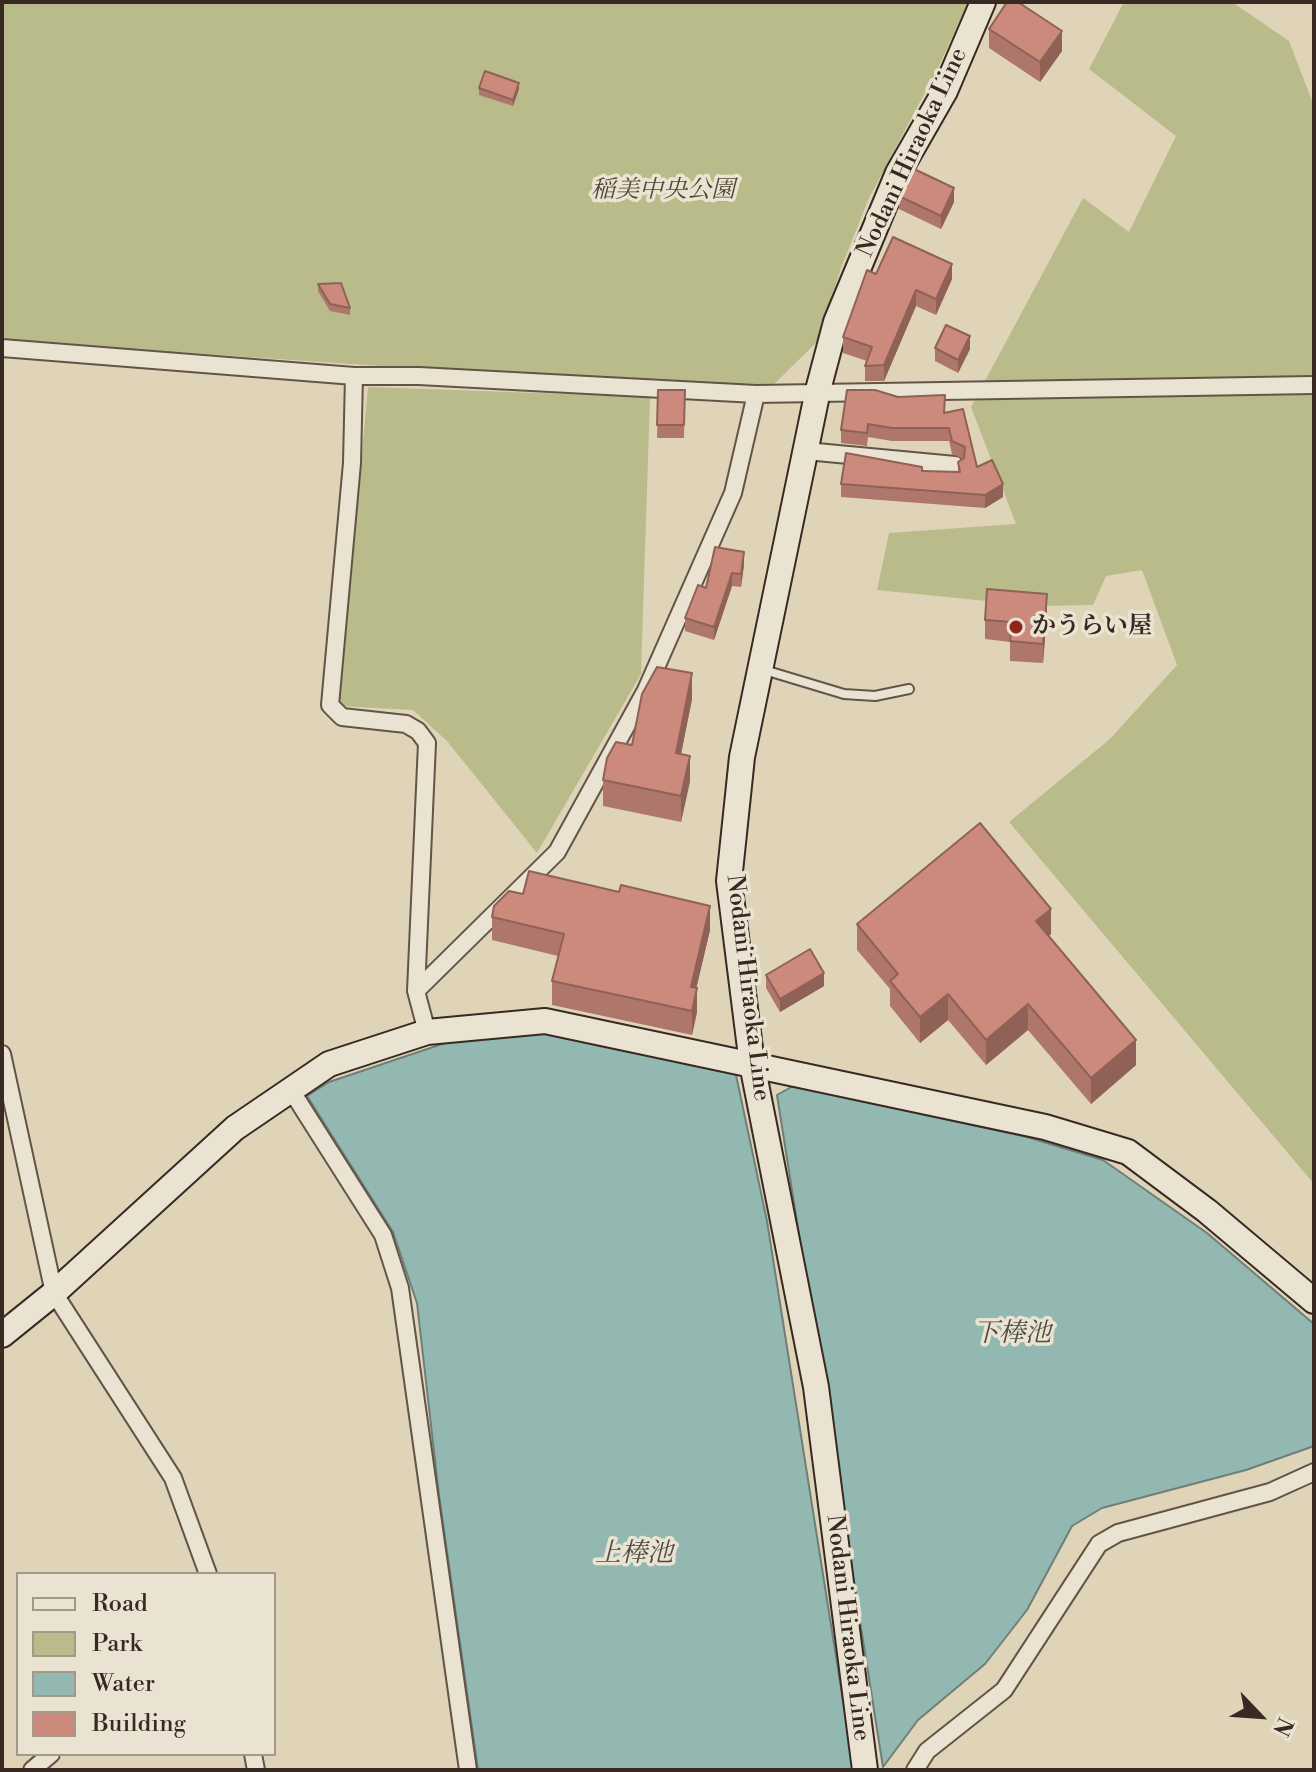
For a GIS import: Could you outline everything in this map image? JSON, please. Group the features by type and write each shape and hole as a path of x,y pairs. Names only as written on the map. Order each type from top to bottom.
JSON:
{"main road":[{"name":"Nodani Hiraoka Line","path":"865,1770 816,1387 752,1064 729,881 742,757 818,390 836,322 898,173 945,91 983,2"},
{"path":"2,1335 54,1293 235,1128 329,1064 427,1032 545,1021 1045,1127 1128,1152 1207,1211 1314,1301"}],"street":[{"path":"2,348 354,376 419,376 756,394 818,390 859,394 1314,385"},
{"path":"354,376 352,463 330,705 342,717 406,724 418,731 427,743 416,991 427,1032"},
{"path":"416,991 557,852 646,690 733,493 756,394"},
{"path":"806,451 955,465"},
{"path":"2,1054 54,1293 173,1478 207,1572"},
{"path":"291,1090 383,1235 400,1288 468,1770"},
{"path":"915,1770 927,1751 1004,1690 1099,1544 1118,1533 1270,1492 1314,1472"},
{"path":"32,1770 49,1756"}],"lane":[{"path":"761,668 844,694 875,696 909,689"}],"green space":[{"name":"稲美中央公園","path":"2,2 968,2 938,68 869,198 841,268 818,341 772,386 423,369 2,340"},
{"path":"1124,2 1232,2 1289,41 1314,106 1314,1184 1009,822 1110,739 1177,665 1142,570 1106,576 1093,605 1037,606 877,590 889,533 1016,524 971,407 1083,198 1129,232 1176,136 1089,69"},
{"path":"368,387 650,397 641,674 537,853 447,741 413,710 339,706"}],"water":[{"name":"上棒池","path":"563,1032 717,1065 736,1075 767,1221 854,1770 478,1770 439,1495 417,1303 393,1232 307,1096 329,1082 460,1038"},
{"name":"下棒池","path":"793,1086 1027,1137 1103,1160 1207,1233 1314,1324 1314,1446 1246,1470 1102,1508 1072,1526 1027,1610 985,1664 918,1720 883,1767 777,1095"}],"building":[{"path":"1007,2 1018,2 1062,31 1040,62 989,29"},
{"path":"485,71 519,83 513,100 479,88"},
{"path":"912,168 954,188 941,216 899,196"},
{"path":"893,237 952,264 936,299 916,290 884,365 865,366 872,347 843,337 867,270 876,274"},
{"path":"341,283 350,308 330,304 318,284"},
{"path":"946,325 970,336 958,360 935,348"},
{"path":"658,390 685,390 684,425 657,425"},
{"path":"847,390 875,390 898,397 945,395 944,413 963,409 977,467 992,460 1003,484 985,495 841,484 846,453 922,467 922,471 960,472 958,462 964,458 965,447 952,441 949,428 892,428 868,424 867,433 841,430"},
{"path":"715,547 744,552 741,574 732,573 714,627 685,618 698,585 706,588"},
{"path":"987,589 1047,594 1043,644 1010,641 1012,622 985,620"},
{"path":"657,667 692,673 676,753 690,756 681,796 603,780 607,758 616,742 632,745 642,694"},
{"path":"980,823 1051,909 1036,921 1136,1040 1091,1078 1028,1004 986,1040 948,994 920,1017 890,981 898,974 857,924"},
{"path":"529,871 619,892 621,885 710,906 691,987 697,988 692,1011 552,981 564,934 492,917 494,906 509,891 523,894"},
{"path":"810,949 824,973 780,999 766,975"}],"place":[{"name":"かうらい屋","path":"1016,627"}]}
